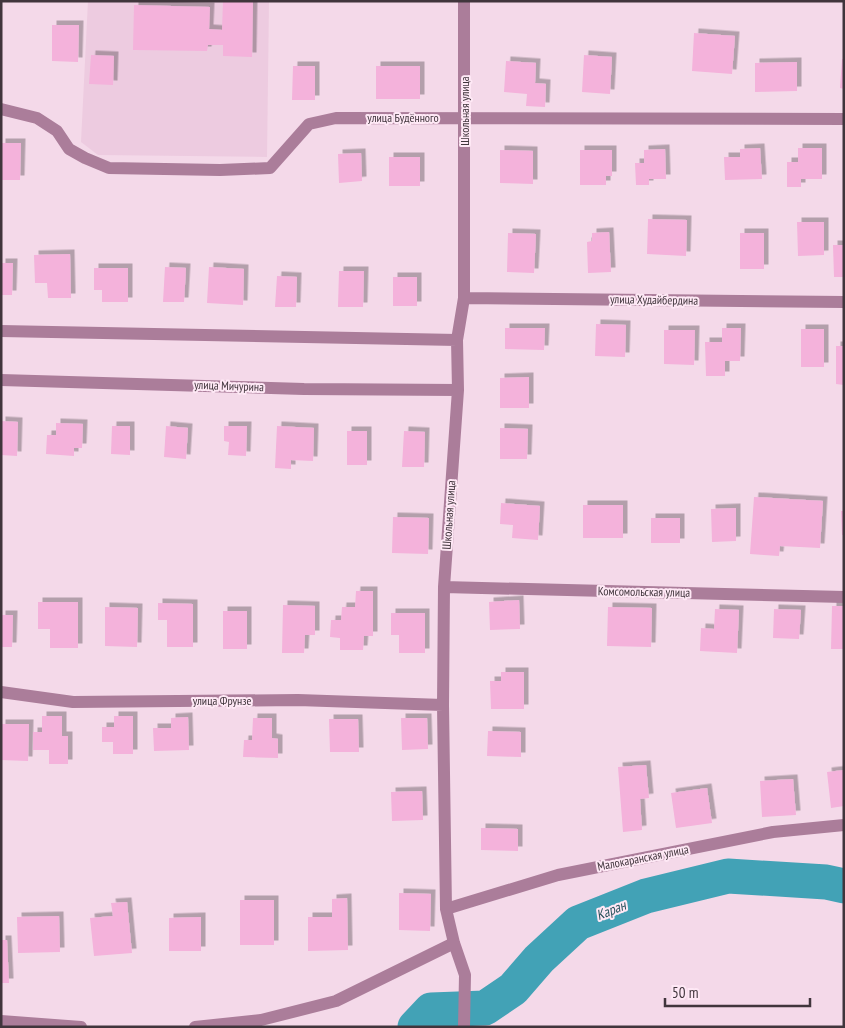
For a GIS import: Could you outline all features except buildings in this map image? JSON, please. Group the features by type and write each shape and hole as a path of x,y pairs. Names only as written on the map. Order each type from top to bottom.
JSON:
{"street":[{"name":"Школьная улица","path":"464,1 464,298 457,340 458,390 444,587 443,705 446,909 454,943 465,975 464,1027"},
{"name":"улица Будённого","path":"1,109 37,118 57,131 69,149 109,168 220,170 270,168 309,124 336,118 844,119"},
{"name":"улица Худайбердина","path":"464,298 844,302"},
{"path":"1,331 457,340"},
{"name":"улица Мичурина","path":"1,380 304,389 458,390"},
{"name":"Комсомольская улица","path":"444,587 844,596"},
{"name":"улица Фрунзе","path":"1,692 73,702 298,700 443,705"},
{"name":"Малокаранская улица","path":"446,909 558,875 773,832 844,826"},
{"path":"195,1027 261,1020 336,1001 454,943"},
{"path":"1,1021 81,1027"}],"shaded area":[{"path":"88,1 269,1 267,157 98,155 81,142"}],"waterway":[{"name":"Каран","path":"415,1027 431,1010 485,1008 513,989 539,959 578,923 646,896 728,876 826,882 844,886"}]}
